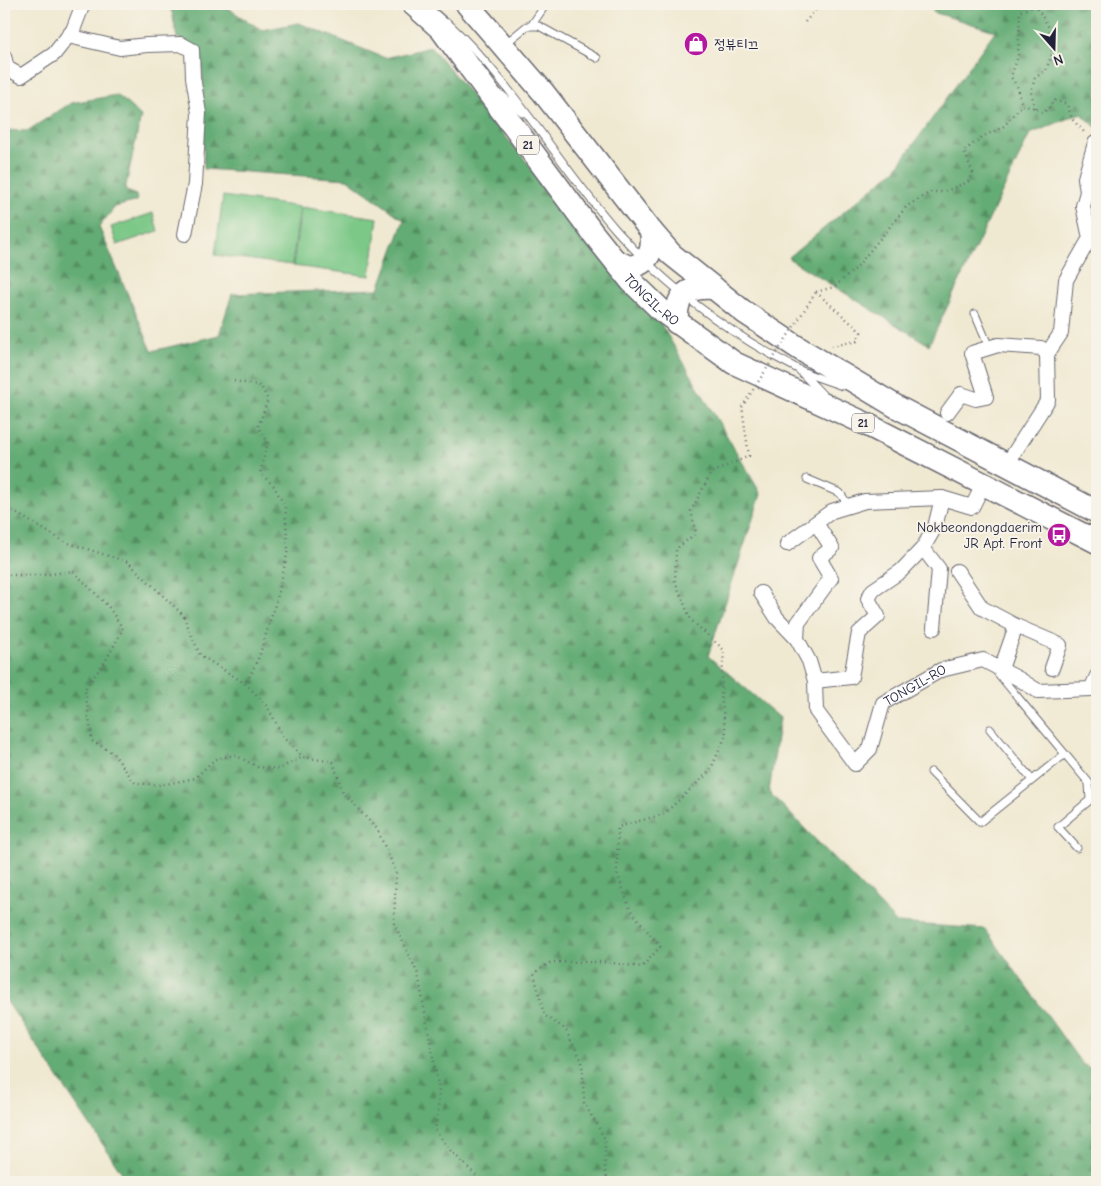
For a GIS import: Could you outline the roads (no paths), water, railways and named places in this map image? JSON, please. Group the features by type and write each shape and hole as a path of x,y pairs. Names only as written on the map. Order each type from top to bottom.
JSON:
{"main road":[{"name":"TONGIL-RO","path":"413,4 441,29 616,261 639,290 662,312 734,363 838,411 984,483 1097,542"},
{"name":"21","path":"467,4 544,92 651,231 671,254 771,331 897,407 1097,512"},
{"path":"616,261 629,267 636,266 645,260 652,251 651,231"},
{"path":"677,323 677,303 683,295 691,289 699,287 714,288"}],"street":[{"path":"4,56 7,68 22,76 54,54 73,30 83,4"},
{"path":"68,36 120,48 181,44 192,50 193,77 199,113 196,184 185,234"},
{"path":"1007,464 1048,400 1047,354 1061,333 1066,280 1090,238 1083,206 1087,192 1085,178 1095,143"},
{"path":"947,413 961,394 976,399 986,396 972,353 998,345 1041,348 1047,354"},
{"path":"788,544 832,511 865,500 942,498 972,507 984,483"},
{"path":"815,681 851,677 859,633 878,616 868,599 873,590 902,571 923,548 935,527 942,498"},
{"path":"798,639 798,623 831,578 819,558 832,548 816,523"},
{"path":"923,548 939,569 934,628"},
{"path":"956,571 982,608 1016,626 1060,645 1052,668"},
{"name":"TONGIL-RO","path":"761,593 777,618 798,639 809,661 815,681 816,711 855,764 870,749 883,702 941,670 983,660 995,666"},
{"path":"1016,626 995,666 1038,691 1091,688 1097,676"}],"lane":[{"path":"531,26 546,4"},
{"path":"442,16 469,42 617,230 645,260 683,295 747,340 798,369 847,388"},
{"path":"503,45 527,26 539,26 598,58"},
{"path":"458,52 492,84"},
{"path":"498,90 538,129"},
{"path":"975,314 990,347"},
{"path":"798,369 838,411"},
{"path":"856,391 897,407"},
{"path":"807,479 840,493 849,506"},
{"path":"995,666 1089,783 1090,800 1058,827 1077,848"},
{"path":"990,729 1032,780"},
{"path":"931,772 980,822 1065,754"}],"place":[{"name":"정뷰티끄","path":"696,44"},
{"name":"Nokbeondongdaerim JR Apt. Front","path":"1059,535"}]}
